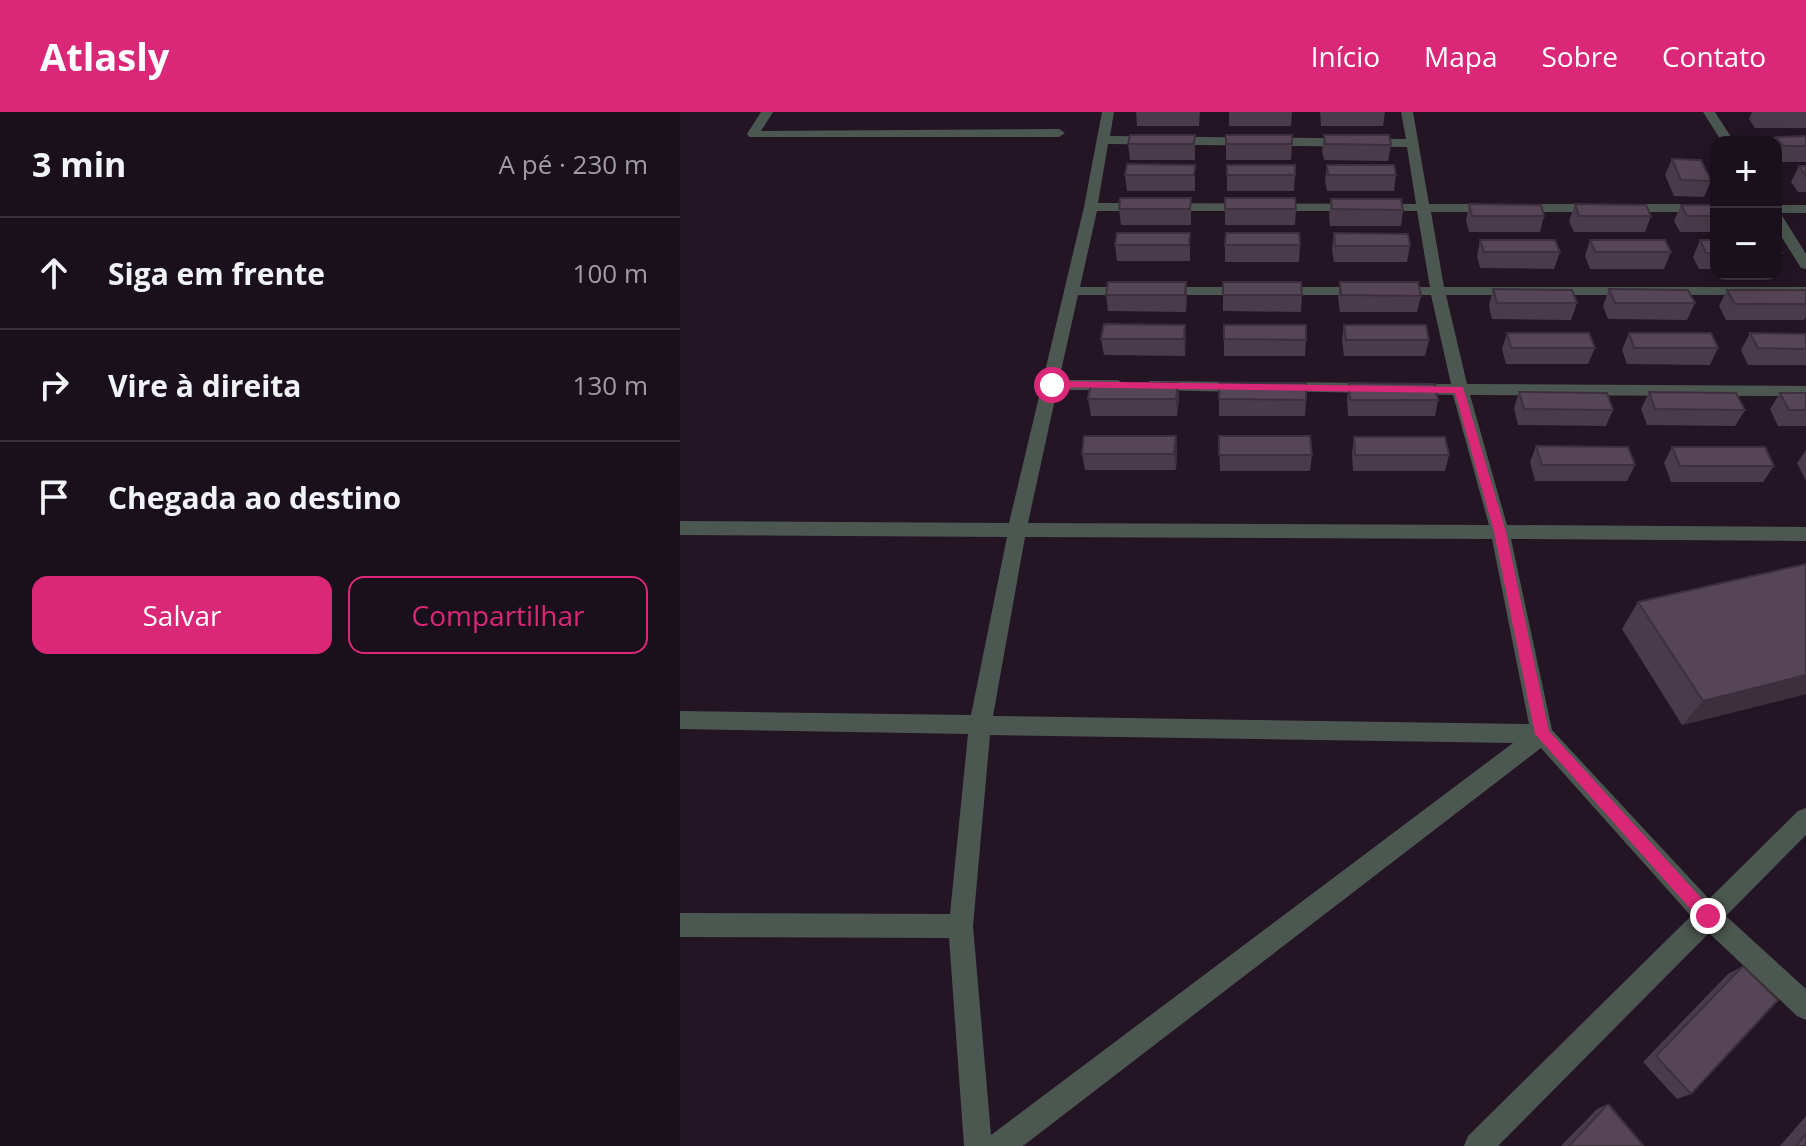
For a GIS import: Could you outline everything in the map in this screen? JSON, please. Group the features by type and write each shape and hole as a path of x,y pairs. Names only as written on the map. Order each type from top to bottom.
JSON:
{"street":[{"path":"767,112 753,134 1059,133"},
{"path":"978,1146 961,926 980,725 1017,530 1091,207 1108,112"},
{"path":"1407,112 1421,209 1438,293 1460,389 1500,532 1542,734 1708,916 1806,1007"},
{"path":"1709,112 1724,136"},
{"path":"1103,140 1411,143"},
{"path":"1782,142 1806,142"},
{"path":"1091,207 1710,208"},
{"path":"1782,209 1806,209"},
{"path":"1782,227 1806,265"},
{"path":"1071,291 1806,291"},
{"path":"1052,385 1806,391"},
{"path":"680,528 1806,534"},
{"path":"680,720 1542,734"},
{"path":"1000,1146 1542,734"},
{"path":"1478,1146 1806,819"},
{"path":"680,925 961,926"}],"building":[{"path":"1130,135 1195,135 1194,144 1128,144"},
{"path":"1226,135 1292,135 1292,144 1226,144"},
{"path":"1324,135 1389,135 1391,145 1325,144"},
{"path":"1806,136 1806,146 1783,146 1782,137"},
{"path":"1672,159 1701,160 1710,179 1710,181 1681,180"},
{"path":"1127,164 1195,165 1194,175 1125,175"},
{"path":"1227,165 1295,165 1295,175 1227,175"},
{"path":"1327,165 1394,165 1396,175 1328,175"},
{"path":"1120,198 1191,198 1190,209 1119,209"},
{"path":"1225,198 1295,198 1296,209 1225,209"},
{"path":"1331,199 1401,199 1403,210 1332,209"},
{"path":"1469,204 1541,205 1544,216 1472,216"},
{"path":"1575,204 1646,205 1651,216 1579,216"},
{"path":"1681,205 1710,205 1710,216 1687,216"},
{"path":"1117,233 1190,233 1189,245 1115,245"},
{"path":"1226,233 1299,233 1300,245 1225,245"},
{"path":"1334,233 1408,234 1410,246 1335,246"},
{"path":"1480,240 1555,240 1560,252 1484,252"},
{"path":"1590,240 1665,240 1671,252 1595,252"},
{"path":"1700,240 1710,240 1710,253 1706,253"},
{"path":"1108,282 1186,282 1185,295 1106,295"},
{"path":"1223,282 1301,282 1302,295 1223,295"},
{"path":"1340,282 1418,282 1421,296 1341,295"},
{"path":"1493,289 1572,290 1577,303 1497,303"},
{"path":"1609,289 1688,290 1695,303 1615,303"},
{"path":"1727,290 1806,290 1806,304 1735,304"},
{"path":"1104,324 1185,325 1184,339 1101,339"},
{"path":"1224,325 1306,325 1306,340 1224,339"},
{"path":"1344,325 1426,325 1429,340 1346,340"},
{"path":"1507,333 1589,333 1595,348 1511,348"},
{"path":"1629,333 1711,333 1718,348 1634,348"},
{"path":"1750,333 1806,334 1806,349 1758,348"},
{"path":"1091,383 1178,383 1176,399 1088,399"},
{"path":"1219,383 1306,383 1306,400 1219,399"},
{"path":"1349,383 1435,384 1438,400 1350,400"},
{"path":"1519,392 1607,393 1613,410 1524,409"},
{"path":"1649,392 1736,393 1745,410 1655,409"},
{"path":"1780,393 1806,393 1806,410 1789,410"},
{"path":"1084,436 1176,436 1174,454 1082,454"},
{"path":"1219,436 1310,436 1312,455 1219,455"},
{"path":"1354,437 1445,437 1449,455 1355,455"},
{"path":"1536,446 1628,447 1635,465 1542,465"},
{"path":"1672,447 1765,447 1774,466 1680,466"},
{"path":"1806,564 1806,675 1703,701 1638,602"},
{"path":"1743,966 1778,1000 1691,1094 1656,1056"},
{"path":"1608,1104 1643,1145 1569,1146"},
{"path":"1806,1134 1806,1146 1796,1146"}],"route":[{"path":"1052,385 1460,389 1500,532 1542,734 1708,916"}]}
